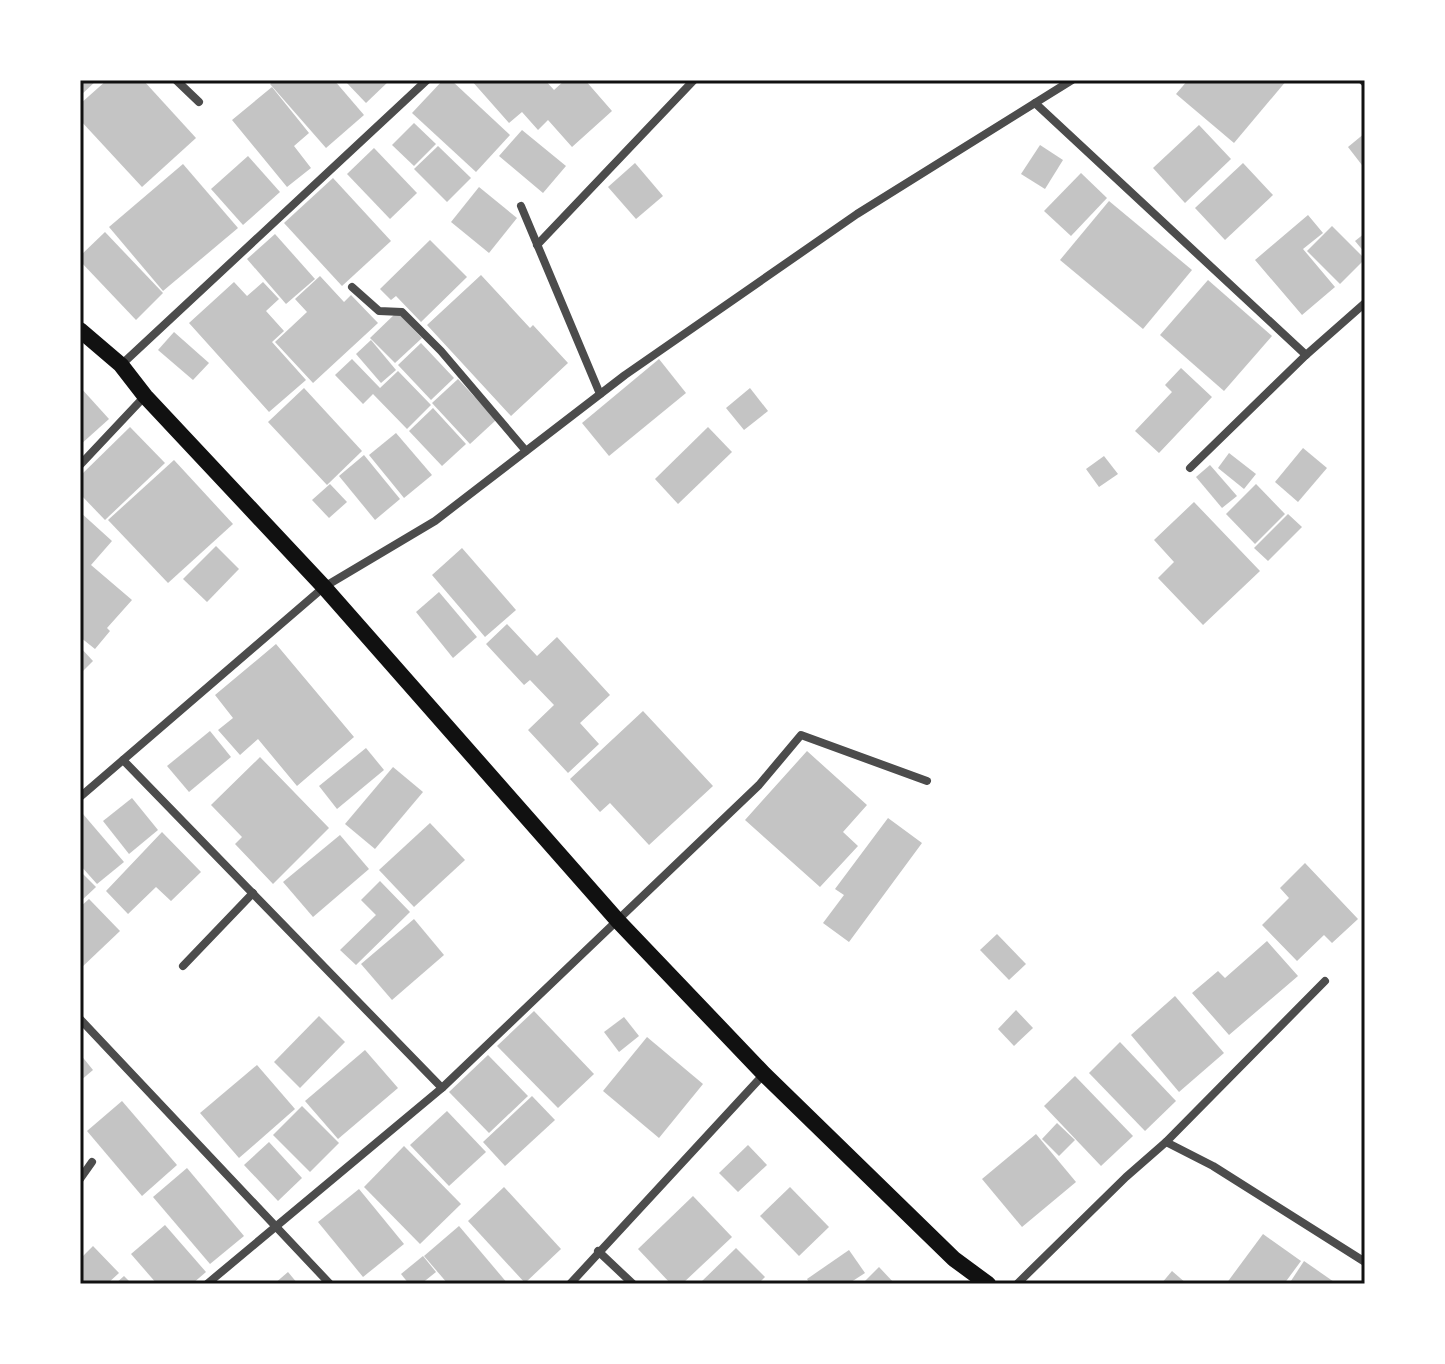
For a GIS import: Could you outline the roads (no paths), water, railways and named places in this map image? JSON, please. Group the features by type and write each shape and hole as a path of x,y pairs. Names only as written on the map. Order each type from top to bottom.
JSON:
{"main road":[{"path":"80,330 121,365 145,396 324,587 618,921 764,1074 954,1259 988,1284"}],"street":[{"path":"176,80 199,102"},
{"path":"121,365 427,80"},
{"path":"537,245 694,80"},
{"path":"80,797 324,587 435,521 600,394 857,214 1072,80"},
{"path":"1035,103 1306,355"},
{"path":"521,206 600,394"},
{"path":"352,287 379,311 402,312 441,351 526,451"},
{"path":"1190,468 1306,355 1365,303"},
{"path":"80,465 145,396"},
{"path":"207,1284 442,1088 759,785 801,735 927,781"},
{"path":"123,760 442,1088"},
{"path":"183,966 253,893"},
{"path":"1017,1284 1166,1142 1325,981"},
{"path":"80,1019 330,1284"},
{"path":"570,1284 764,1074"},
{"path":"1166,1142 1213,1166 1365,1262"},
{"path":"80,1179 92,1162"},
{"path":"598,1251 633,1284"}]}
